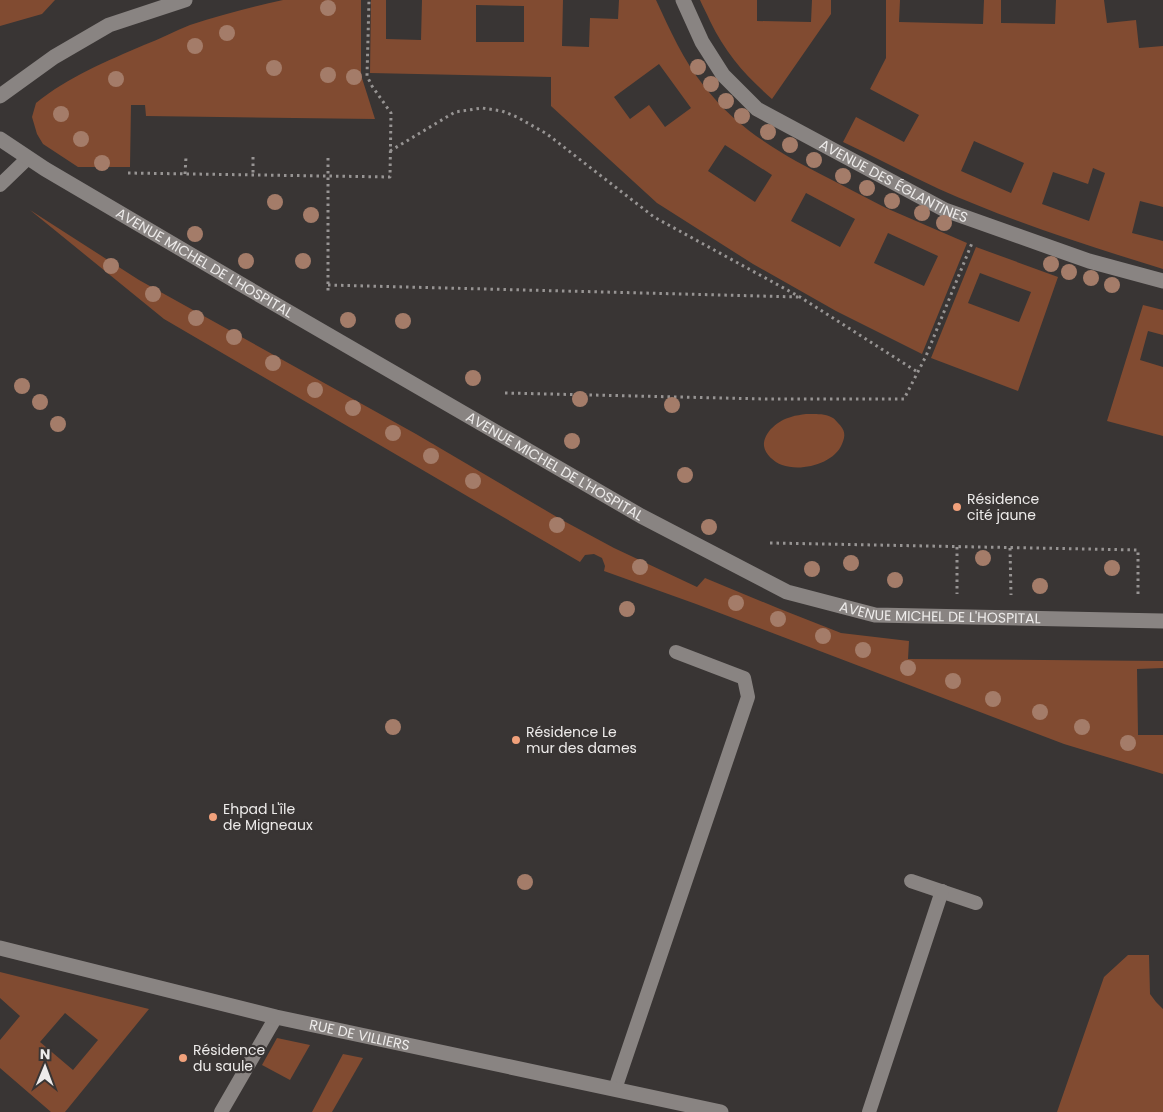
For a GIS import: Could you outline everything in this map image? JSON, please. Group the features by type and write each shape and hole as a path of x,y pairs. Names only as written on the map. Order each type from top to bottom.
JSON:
{"street":[{"path":"0,96 54,57 109,25 185,0"},
{"name":"AVENUE DES ÉGLANTINES","path":"683,0 702,42 724,75 757,110 945,210 1089,261 1163,281"},
{"name":"AVENUE MICHEL DE L'HOSPITAL","path":"0,139 44,169 641,516 787,592 875,615 1163,621"},
{"name":"RUE DE VILLIERS","path":"0,948 276,1017 721,1112"}],"lane":[{"path":"0,184 28,158"},
{"path":"615,1089 748,697 744,678 676,652"},
{"path":"911,881 976,903"},
{"path":"869,1112 942,891"},
{"path":"221,1112 276,1017"}],"path":[{"path":"128,173 390,177 391,114 367,76 369,0"},
{"path":"390,151 455,112 482,108 502,111 517,117 548,134 654,217 800,297 919,373"},
{"path":"186,157 186,174"},
{"path":"253,157 253,176"},
{"path":"328,158 328,291"},
{"path":"505,393 765,399 904,399 919,373 973,240"},
{"path":"328,285 800,297"},
{"path":"770,543 1138,550 1138,602"},
{"path":"957,547 957,599"},
{"path":"1010,548 1011,601"}],"shaded area":[{"path":"0,0 55,0 42,14 0,26"},
{"path":"283,0 361,0 361,75 375,119 146,116 145,105 131,105 130,167 78,167 43,144 37,134 32,117 36,103 74,77 190,25"},
{"path":"371,0 386,0 386,39 421,40 422,0 563,0 562,46 589,47 590,18 618,19 619,0 656,0 677,44 696,76 718,102 747,129 796,161 872,201 967,243 922,354 836,311 753,264 657,203 551,106 551,77 370,73","holes":["476,5 524,6 524,42 476,42","659,64 691,108 665,127 649,105 630,119 614,97","725,145 772,175 755,202 708,171","806,193 855,219 840,247 791,221","888,233 938,256 924,286 874,263"]},
{"path":"700,0 757,0 757,21 811,22 812,0 831,0 831,14 772,99 753,81 730,54 716,33"},
{"path":"886,0 900,0 899,22 983,24 984,0 1001,0 1001,23 1055,24 1056,0 1104,0 1107,23 1136,20 1139,48 1163,46 1163,207 1140,201 1132,233 1163,241 1163,269 1078,242 994,212 939,189 843,142 856,117 904,142 919,115 870,89 886,58","holes":["974,141 1024,163 1011,193 961,171","1093,168 1105,173 1089,221 1042,204 1053,172 1088,184"]},
{"path":"30,210 139,280 416,434 562,520 614,548 697,587 705,578 841,633 909,641 908,659 1163,661 1163,668 1137,669 1138,735 1163,735 1163,774 1064,744 604,571 605,566 602,558 594,554 585,555 580,562 164,319"},
{"path":"976,247 1058,277 1018,391 931,358","holes":["980,273 1031,292 1019,322 968,303"]},
{"path":"1143,305 1163,310 1163,335 1148,331 1140,360 1163,367 1163,436 1107,421"},
{"path":"806,414 827,415 834,418 843,430 844,435 838,451 825,461 807,467 790,467 776,462 768,455 764,446 764,441 769,431 786,419"},
{"path":"1128,955 1149,955 1150,994 1163,1009 1163,1112 1057,1112 1104,977"},
{"path":"0,972 149,1009 65,1112 51,1112 0,1068 0,1040 20,1016 0,998","holes":["65,1013 98,1040 73,1070 40,1042"]},
{"path":"277,1038 310,1045 290,1080 262,1065"},
{"path":"343,1054 363,1058 332,1112 312,1112"}],"place":[{"name":"Résidence cité jaune","path":"957,507"},
{"name":"Résidence Le mur des dames","path":"516,740"},
{"name":"Ehpad L'île de Migneaux","path":"213,817"},
{"name":"Résidence du saule","path":"183,1058"}]}
